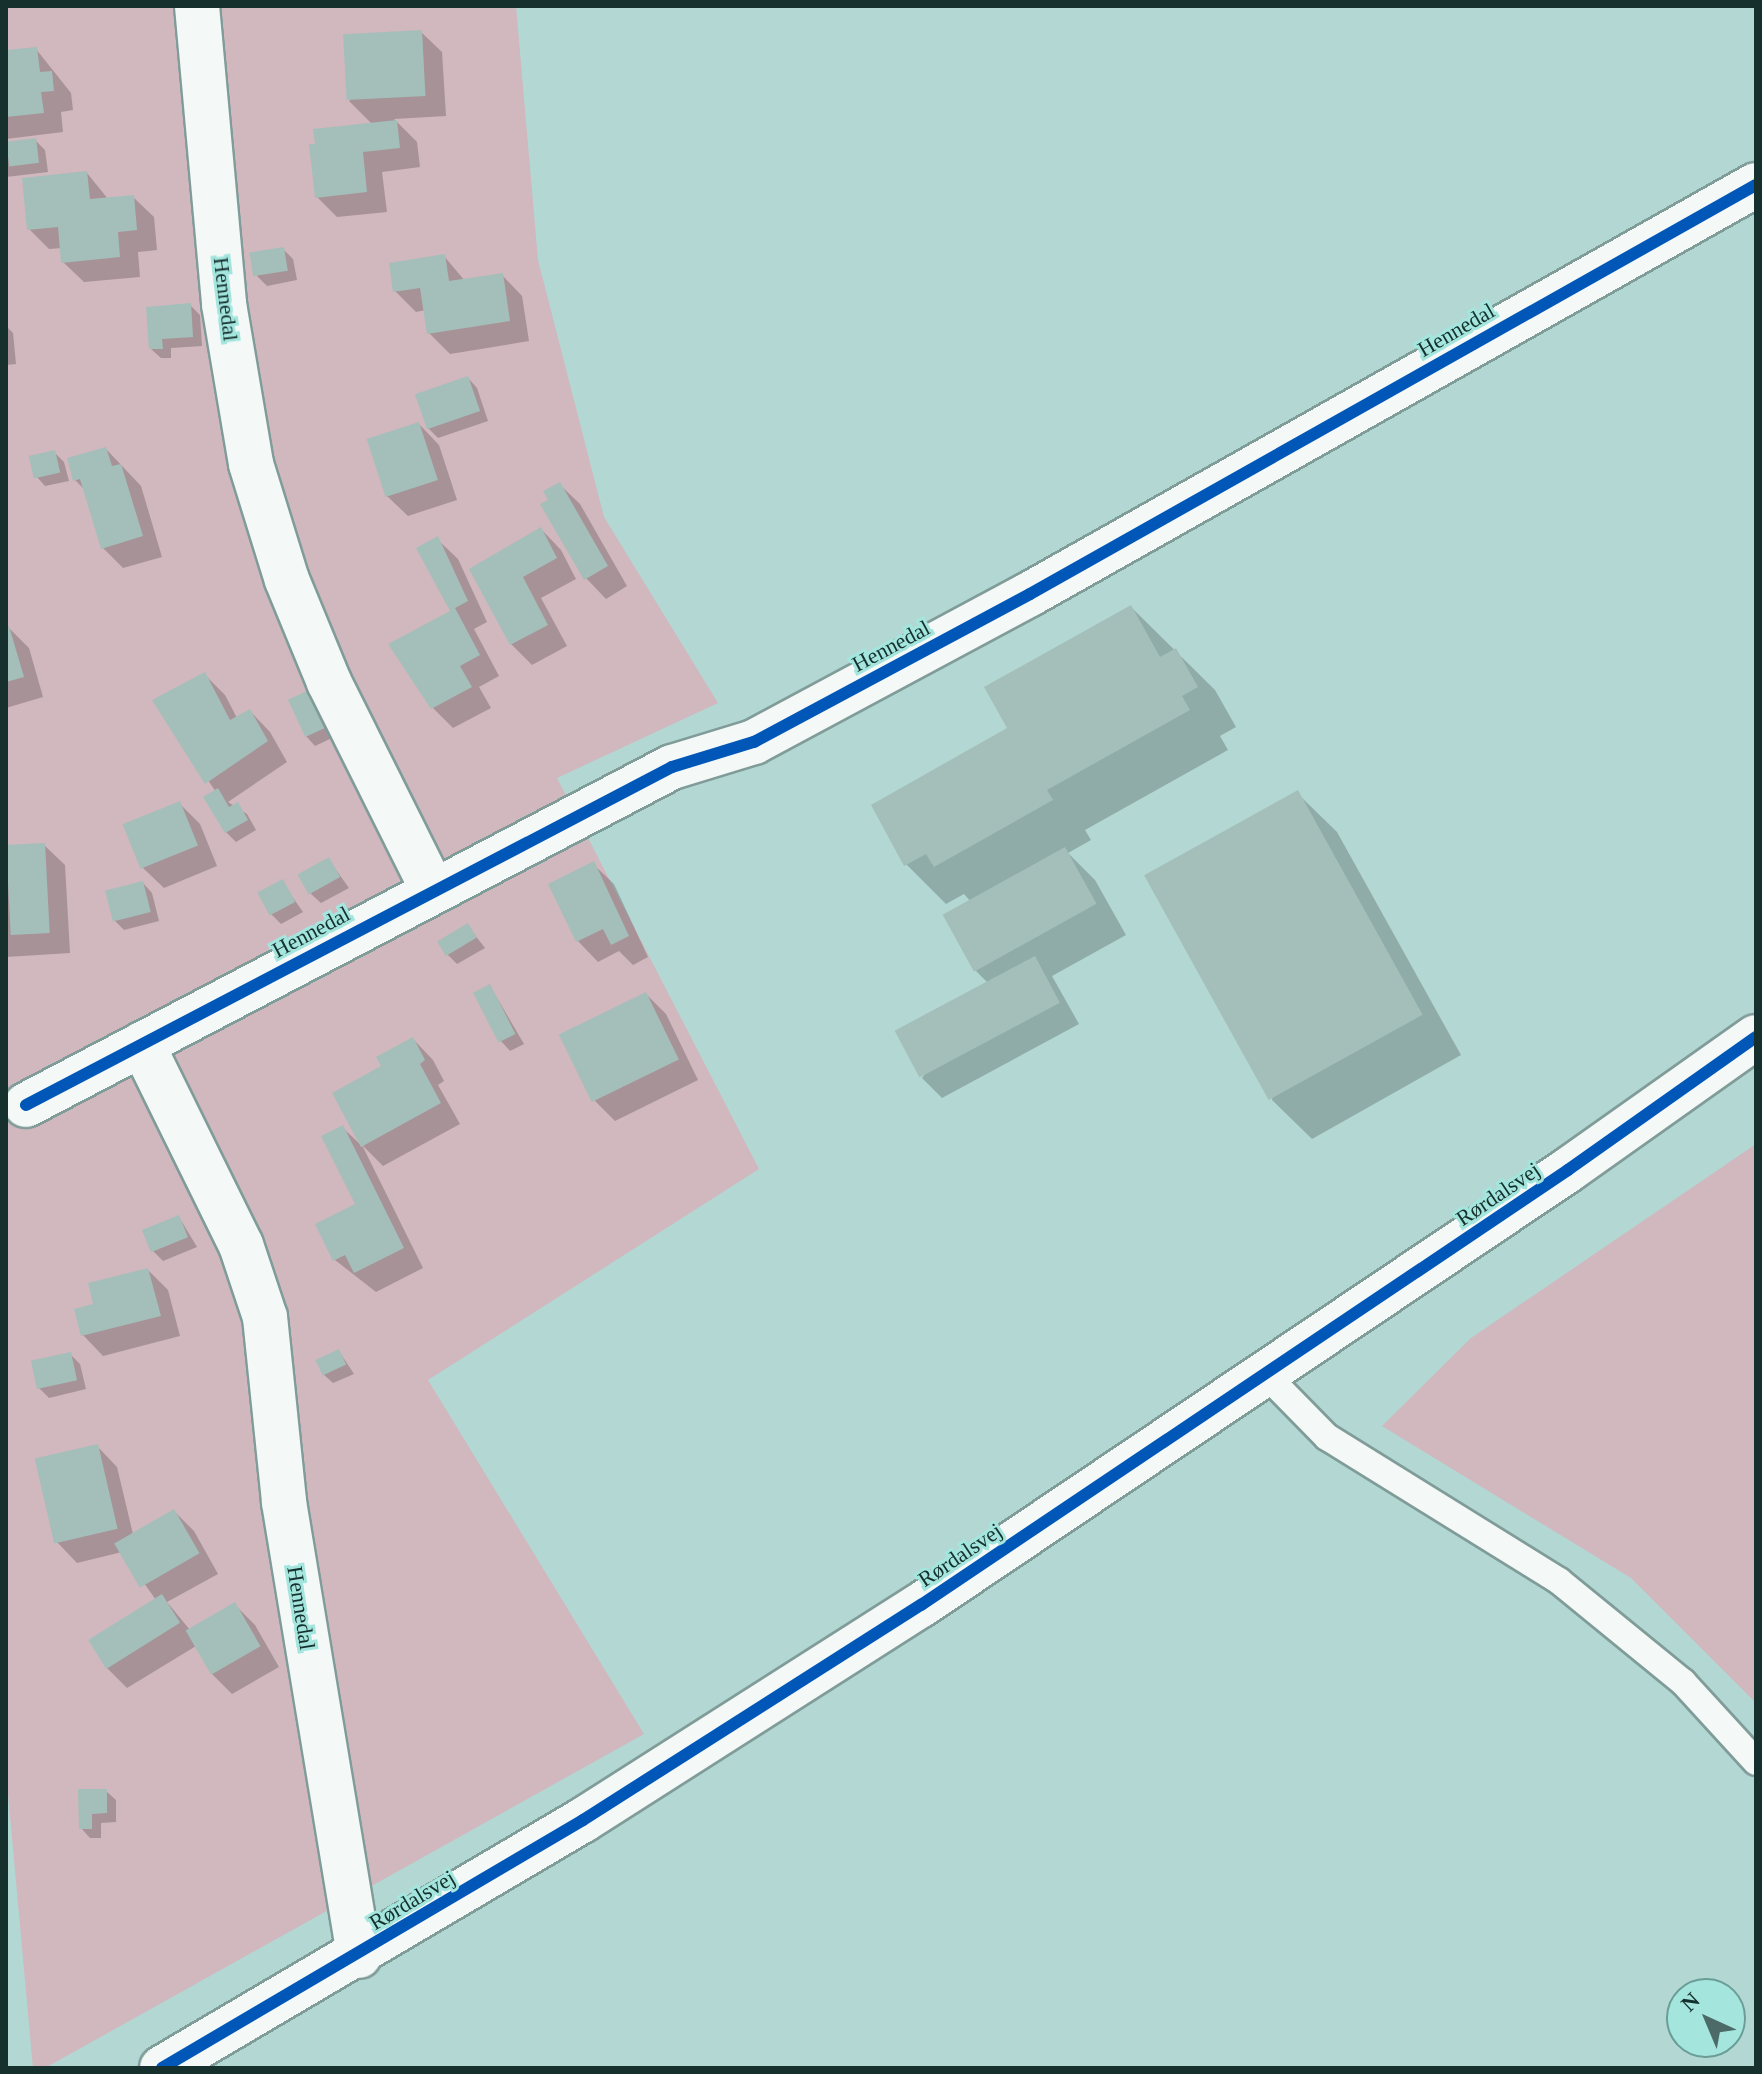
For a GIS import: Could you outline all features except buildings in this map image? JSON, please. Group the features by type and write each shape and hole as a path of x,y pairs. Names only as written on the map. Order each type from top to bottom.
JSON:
{"street":[{"name":"Hennedal","path":"197,6 224,304 251,464 287,580 329,682 432,889"},
{"name":"Hennedal","path":"26,1105 432,889 672,767 754,742 1030,594 1756,185"},
{"name":"Rørdalsvej","path":"162,2068 359,1956 921,1605 1266,1375 1756,1037"},
{"name":"Hennedal","path":"142,1044 241,1245 265,1317 284,1502 359,1956"}],"lane":[{"path":"1266,1375 1327,1437 1559,1581 1683,1682 1756,1762"}],"shaded area":[{"path":"6,6 516,6 538,260 604,517 718,703 557,778 759,1169 428,1380 644,1734 45,2068 33,2068 6,1772"},
{"path":"1756,1144 1756,1703 1631,1578 1382,1426 1471,1338"}],"cycle path":[{"path":"26,1105 672,767 754,742 1030,594 1756,185"},
{"path":"162,2068 583,1820 921,1605 1568,1170 1756,1037"}]}
